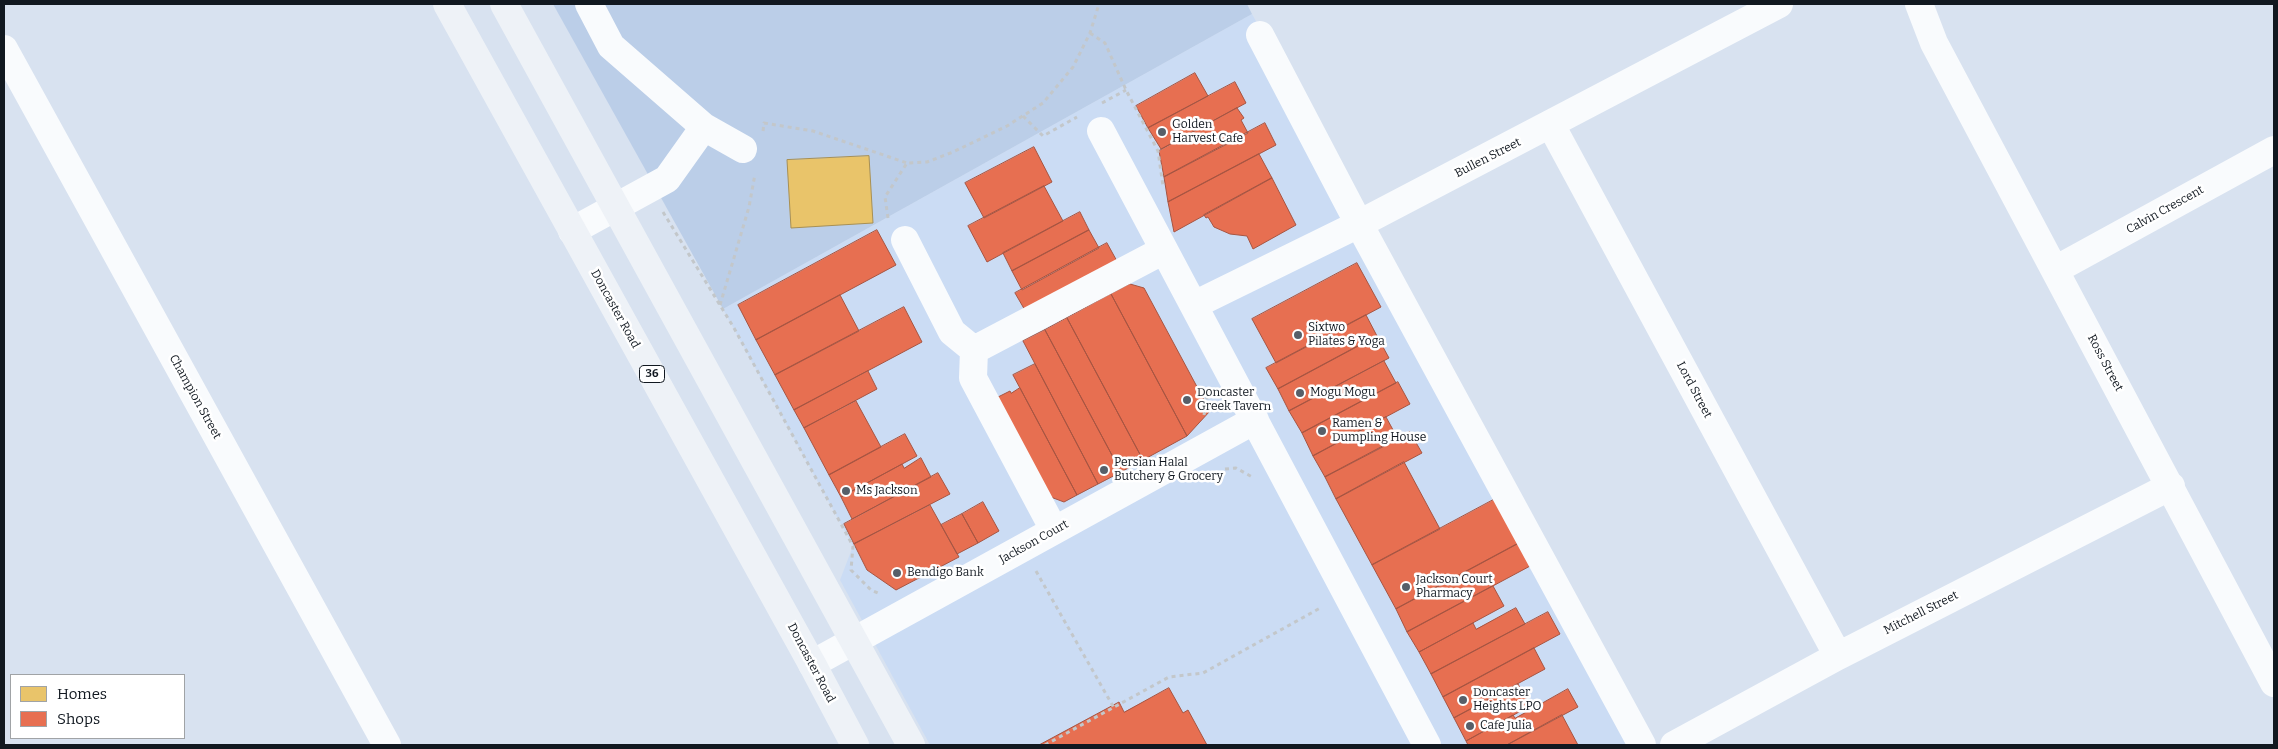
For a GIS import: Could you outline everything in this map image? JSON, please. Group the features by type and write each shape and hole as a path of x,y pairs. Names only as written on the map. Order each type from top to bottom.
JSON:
{"main road":[{"name":"Doncaster Road","path":"447,4 855,745"},
{"path":"504,4 911,745"}],"street":[{"path":"589,4 611,46 704,127 754,150"},
{"name":"Bullen Street","path":"1194,305 1359,224 1779,4"},
{"name":"Ross Street","path":"1905,4 1934,43"},
{"name":"Ross Street","path":"1919,4 1934,43 2274,683"},
{"path":"1260,36 1359,224 1642,745"},
{"name":"Champion Street","path":"4,49 387,745"},
{"path":"1093,122 1194,305 1428,745"},
{"name":"Lord Street","path":"1551,125 1838,656"},
{"path":"572,231 666,179 704,127"},
{"name":"Calvin Crescent","path":"2055,270 2274,150"},
{"path":"905,240 952,332 974,350"},
{"path":"974,350 1164,250"},
{"path":"974,350 973,378 1054,530"},
{"name":"Jackson Court","path":"812,664 1255,420"},
{"name":"Mitchell Street","path":"1674,745 1838,656 2171,486"}],"path":[{"path":"720,305 749,207 754,150 764,123 814,131 907,162 927,162 1007,126 1043,104 1073,67 1090,33 1099,4"},
{"path":"1101,104 1126,90"},
{"path":"1023,116 1043,136 1093,122"},
{"path":"905,240 888,221 885,197 907,162"},
{"path":"649,189 720,305 853,546 851,570 871,590 882,595"},
{"path":"1198,452 1208,469 1236,468 1258,481 1280,468"},
{"path":"1023,547 1114,708"},
{"path":"1045,745 1169,677 1203,673 1347,594"}],"shaded area":[{"path":"553,4 1247,4 1252,14 723,309"},
{"path":"1252,14 1652,745 930,745 840,580 853,546 723,309"}],"building: Homes":[{"path":"869,156 873,223 791,228 787,160"}],"building: Shops":[{"path":"1195,73 1208,96 1148,128 1136,106"},
{"path":"1235,82 1246,103 1161,149 1148,128"},
{"path":"1237,108 1244,118 1241,120 1248,133 1164,177 1159,151"},
{"path":"1265,123 1276,145 1168,202 1164,177"},
{"path":"1034,147 1052,182 984,218 965,183"},
{"path":"1259,154 1272,178 1174,232 1168,202"},
{"path":"1272,178 1296,225 1253,249 1247,236 1230,234 1214,227 1208,217 1206,218 1204,215"},
{"path":"1044,186 1063,221 987,262 968,226"},
{"path":"1080,212 1089,230 1012,271 1003,253"},
{"path":"877,230 896,265 756,340 738,305"},
{"path":"1089,230 1099,248 1022,290 1012,271"},
{"path":"1107,243 1118,263 1026,312 1015,293"},
{"path":"1357,263 1381,307 1276,363 1252,319"},
{"path":"1130,284 1144,288 1210,411 1187,436 1111,294"},
{"path":"1111,294 1187,436 1143,460 1067,318"},
{"path":"840,295 859,331 775,375 756,340"},
{"path":"904,307 922,342 794,410 775,375"},
{"path":"1366,315 1377,336 1278,389 1266,368"},
{"path":"1067,318 1143,460 1121,472 1045,330"},
{"path":"1045,330 1121,472 1098,484 1023,341"},
{"path":"1377,336 1389,358 1289,411 1278,389"},
{"path":"1384,361 1396,383 1302,433 1289,411"},
{"path":"1035,364 1098,484 1077,495 1013,375"},
{"path":"868,371 877,389 804,428 794,410"},
{"path":"1398,382 1410,404 1313,456 1302,433"},
{"path":"1020,388 1077,495 1064,502 1048,496 996,398"},
{"path":"856,401 881,447 829,475 804,428"},
{"path":"1386,417 1398,439 1325,477 1313,456"},
{"path":"1410,432 1422,453 1336,499 1325,477"},
{"path":"905,434 917,456 841,497 829,475"},
{"path":"921,458 931,477 852,519 841,497 902,464 904,468"},
{"path":"1404,462 1440,529 1372,565 1336,499"},
{"path":"938,473 950,494 854,544 844,524"},
{"path":"1497,498 1521,542 1396,609 1372,565"},
{"path":"983,502 999,531 978,543 962,514"},
{"path":"930,505 959,557 896,590 867,570 854,544"},
{"path":"962,514 978,543 957,554 941,525"},
{"path":"1521,542 1532,565 1407,632 1396,609"},
{"path":"1493,586 1504,606 1419,652 1407,632"},
{"path":"1516,608 1525,624 1431,674 1419,652 1473,623 1476,629"},
{"path":"1548,612 1560,634 1443,697 1431,674"},
{"path":"1534,648 1545,669 1454,718 1443,697"},
{"path":"1518,684 1530,706 1466,741 1454,718"},
{"path":"1169,688 1183,713 1188,710 1207,745 1039,745 1119,702 1124,712"},
{"path":"1568,689 1578,707 1507,745 1468,745 1466,741 1513,715 1515,718"},
{"path":"1562,715 1578,745 1507,745"}],"place":[{"name":"Golden Harvest Cafe","path":"1162,132"},
{"name":"Sixtwo Pilates & Yoga","path":"1298,335"},
{"name":"Mogu Mogu","path":"1300,393"},
{"name":"Doncaster Greek Tavern","path":"1187,400"},
{"name":"Ramen & Dumpling House","path":"1322,431"},
{"name":"Persian Halal Butchery & Grocery","path":"1104,470"},
{"name":"Ms Jackson","path":"846,491"},
{"name":"Bendigo Bank","path":"897,573"},
{"name":"Jackson Court Pharmacy","path":"1406,587"},
{"name":"Doncaster Heights LPO","path":"1463,700"},
{"name":"Cafe Julia","path":"1470,726"}]}
